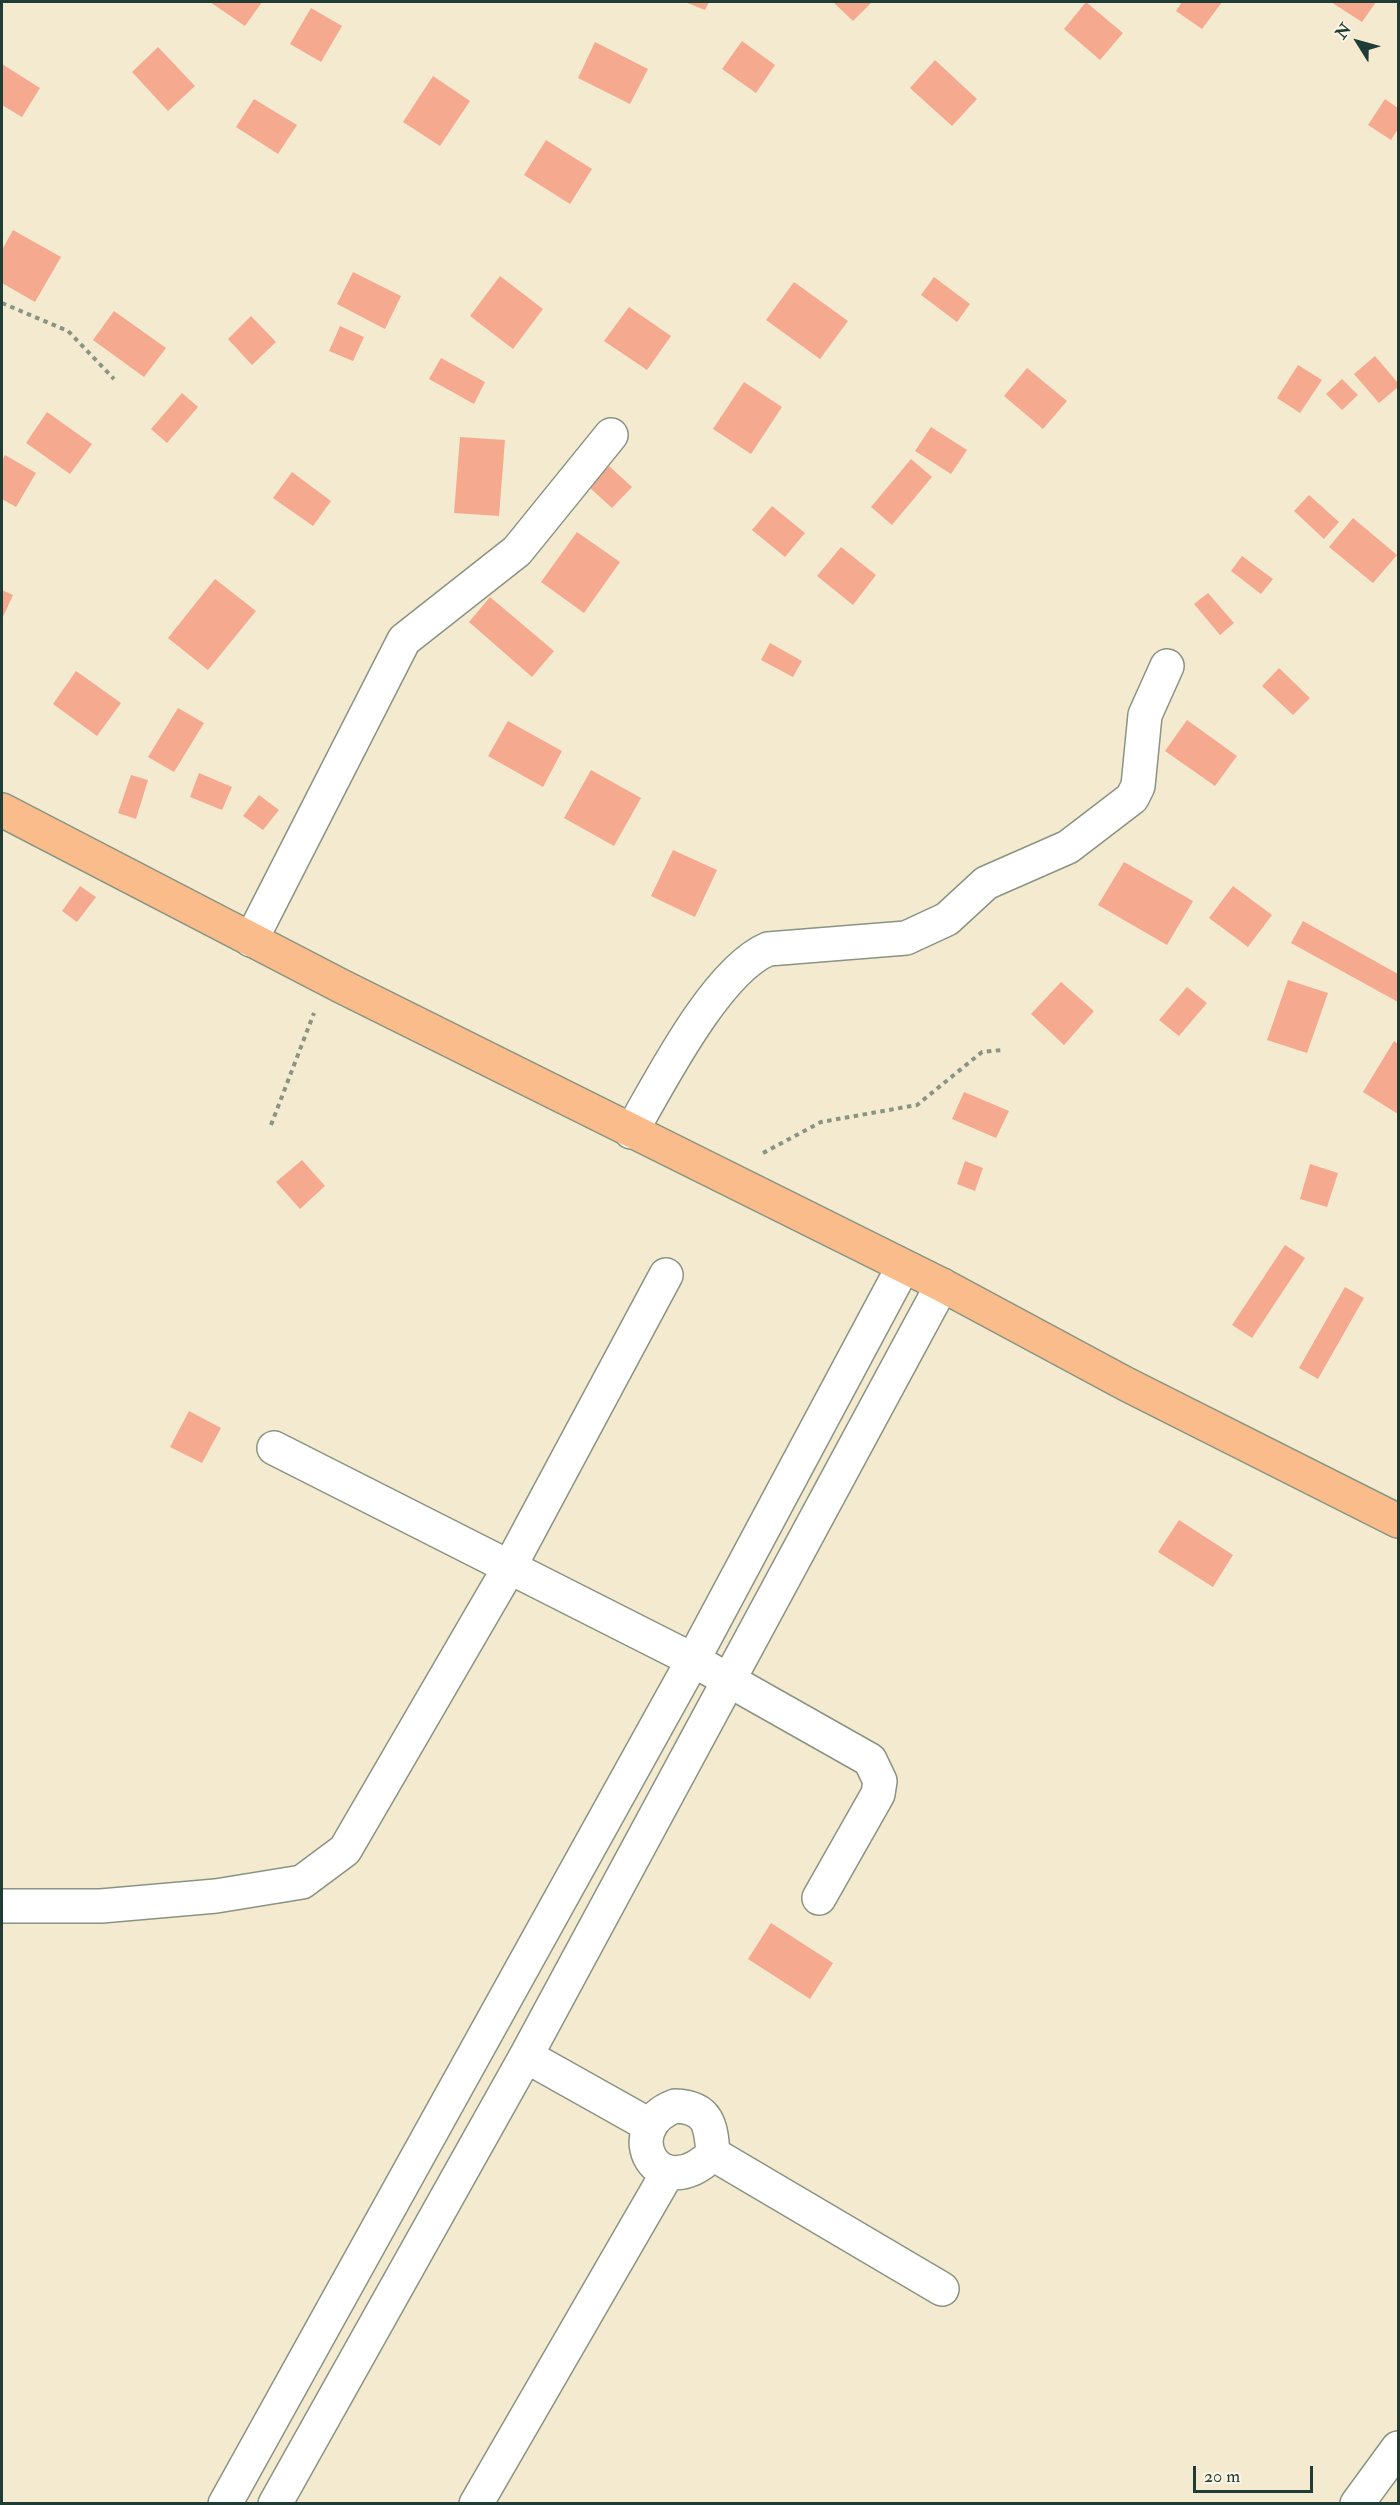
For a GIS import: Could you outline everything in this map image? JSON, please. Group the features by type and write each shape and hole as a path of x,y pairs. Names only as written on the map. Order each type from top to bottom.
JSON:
{"main road":[{"path":"2,810 341,986 942,1285 1126,1384 1398,1521"}],"street":[{"path":"250,940 404,640 517,551 611,435"},
{"path":"631,1132 688,1033 741,966 755,954 768,948 906,938 947,919 986,883 1068,847 1132,798 1138,786 1145,715 1167,666"},
{"path":"225,2504 693,1660 903,1267"},
{"path":"2,1906 101,1906 216,1896 302,1882 345,1850 509,1568 666,1275"},
{"path":"275,2504 526,2056 942,1285"},
{"path":"274,1448 693,1660 870,1760 880,1780 878,1794 819,1898"},
{"path":"526,2056 649,2125"},
{"path":"675,2106 697,2110 711,2127 713,2154 690,2172 668,2172 658,2167 650,2158 646,2136 649,2125 655,2116 675,2106"},
{"path":"713,2154 942,2289"},
{"path":"476,2504 668,2172"},
{"path":"336,2304 376,2325"},
{"path":"1357,2504 1398,2448"}],"path":[{"path":"2,303 68,331 114,380"},
{"path":"271,1125 318,1002 341,986"},
{"path":"720,1176 821,1122 917,1105 982,1052 1002,1050"}],"building":[{"path":"210,2 262,2 245,26"},
{"path":"685,2 709,2 705,10"},
{"path":"833,2 872,2 853,21"},
{"path":"1086,2 1123,33 1100,60 1064,29"},
{"path":"1182,2 1222,2 1202,29 1176,11"},
{"path":"1331,2 1376,2 1362,22"},
{"path":"311,8 342,26 321,62 290,44"},
{"path":"742,41 775,65 756,93 722,69"},
{"path":"595,42 648,69 630,104 578,78"},
{"path":"158,47 195,86 168,111 132,72"},
{"path":"935,60 977,99 952,126 910,88"},
{"path":"2,64 40,88 22,117 2,105"},
{"path":"433,76 470,101 440,146 403,122"},
{"path":"254,99 297,125 278,154 236,127"},
{"path":"1385,99 1398,108 1398,129 1391,140 1368,125"},
{"path":"546,140 592,169 570,204 524,175"},
{"path":"13,230 61,257 35,302 2,283 2,250"},
{"path":"353,272 401,296 385,329 337,304"},
{"path":"500,276 543,309 513,349 470,316"},
{"path":"934,277 970,304 957,322 921,295"},
{"path":"794,282 848,321 820,359 766,320"},
{"path":"629,307 671,336 647,370 604,341"},
{"path":"114,311 166,348 144,377 93,340"},
{"path":"251,316 276,342 252,365 228,339"},
{"path":"340,326 364,337 353,361 329,351"},
{"path":"1375,356 1398,383 1398,387 1379,403 1354,374"},
{"path":"441,358 485,382 474,404 429,379"},
{"path":"1298,365 1322,380 1300,413 1277,398"},
{"path":"1027,368 1067,401 1043,429 1004,396"},
{"path":"1342,379 1358,395 1342,410 1326,394"},
{"path":"744,382 782,407 751,454 713,429"},
{"path":"182,393 198,407 167,443 151,429"},
{"path":"47,412 92,444 70,474 26,443"},
{"path":"931,427 967,450 951,474 915,451"},
{"path":"460,437 505,440 499,516 454,513"},
{"path":"5,455 36,473 16,507 2,499 2,461"},
{"path":"911,459 932,477 892,525 871,507"},
{"path":"609,466 632,487 612,508 589,487"},
{"path":"292,472 331,501 313,526 273,498"},
{"path":"1309,495 1339,522 1324,539 1294,511"},
{"path":"772,506 805,533 785,557 752,530"},
{"path":"1353,518 1397,555 1373,583 1329,547"},
{"path":"577,532 620,562 584,613 541,582"},
{"path":"841,547 876,575 853,605 817,576"},
{"path":"1242,556 1273,579 1261,594 1231,571"},
{"path":"215,579 256,611 208,670 168,638"},
{"path":"2,590 13,595 2,619"},
{"path":"1208,593 1234,623 1220,635 1194,604"},
{"path":"490,597 554,651 532,677 469,622"},
{"path":"770,643 802,661 793,677 761,660"},
{"path":"1279,668 1310,698 1293,715 1262,686"},
{"path":"76,671 121,703 97,736 53,704"},
{"path":"178,708 204,723 174,772 148,757"},
{"path":"1187,720 1237,756 1215,786 1165,751"},
{"path":"508,721 562,751 543,787 488,756"},
{"path":"591,770 641,798 614,846 564,818"},
{"path":"199,773 232,787 222,810 190,797"},
{"path":"131,775 148,780 136,819 118,813"},
{"path":"259,795 279,810 263,830 243,816"},
{"path":"673,850 717,870 695,917 651,896"},
{"path":"1124,862 1193,901 1167,945 1098,905"},
{"path":"80,886 96,897 77,922 62,911"},
{"path":"1233,886 1272,915 1248,947 1209,918"},
{"path":"1303,921 1398,974 1398,1002 1291,943"},
{"path":"1288,980 1328,993 1307,1053 1267,1040"},
{"path":"1061,982 1094,1011 1064,1045 1031,1014"},
{"path":"1187,987 1207,1003 1179,1036 1159,1020"},
{"path":"1394,1041 1398,1044 1398,1114 1363,1092"},
{"path":"964,1092 1009,1111 996,1138 952,1119"},
{"path":"302,1160 325,1186 300,1209 276,1182"},
{"path":"965,1161 983,1168 975,1191 957,1184"},
{"path":"1310,1164 1338,1173 1327,1207 1300,1199"},
{"path":"1285,1245 1305,1258 1252,1338 1232,1325"},
{"path":"1345,1287 1364,1298 1318,1379 1299,1368"},
{"path":"189,1411 221,1428 202,1463 170,1447"},
{"path":"1179,1520 1233,1555 1213,1587 1158,1552"},
{"path":"771,1923 833,1963 810,1999 748,1959"}]}
